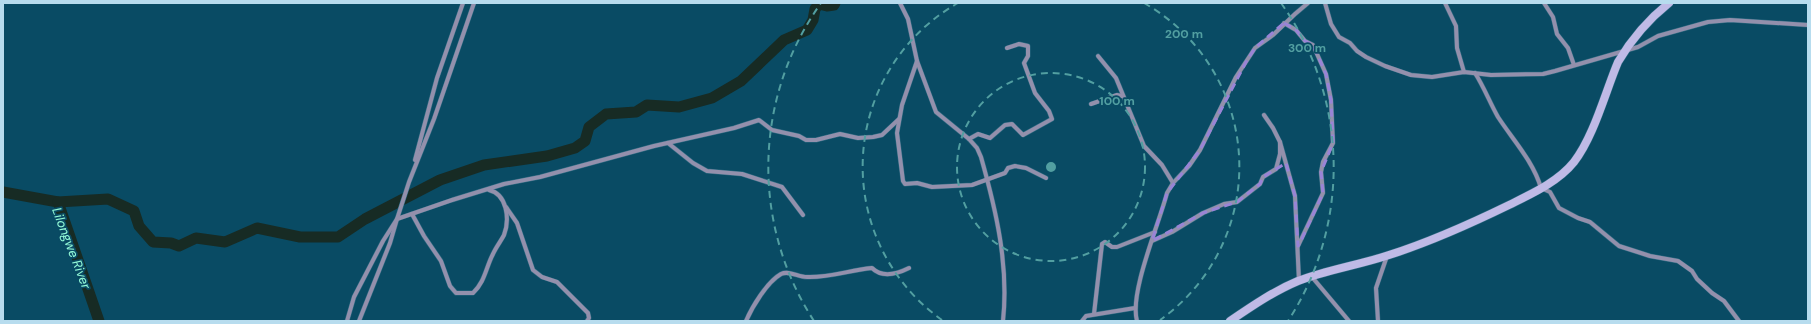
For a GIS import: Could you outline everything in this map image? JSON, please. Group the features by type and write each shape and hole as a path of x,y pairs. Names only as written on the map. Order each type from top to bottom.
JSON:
{"street":[{"path":"359,321 390,243 409,182 437,78 464,3"},
{"path":"409,182 434,119 474,3"},
{"path":"900,3 908,19 917,61 936,112 970,139 977,148 988,180 1003,254 1003,321"},
{"path":"1137,321 1135,308 1144,265 1167,193 1172,183 1189,166 1200,150 1236,76 1255,48 1273,36 1284,23 1308,3"},
{"path":"1325,3 1331,24 1339,36 1350,43 1357,51 1385,66 1411,75 1432,77 1464,72 1491,76 1543,74 1624,52 1638,47 1658,36 1708,22 1730,20 1808,25"},
{"path":"1445,3 1456,26 1457,48 1464,72"},
{"path":"1544,3 1553,17 1557,34 1568,48 1574,65"},
{"path":"1231,321 1264,298 1298,281 1387,256 1467,226 1541,188 1567,170 1580,152 1618,62 1624,52 1645,26 1670,3"},
{"path":"1284,23 1296,30 1304,41 1313,45 1326,74 1331,100 1333,143 1323,162 1321,172 1323,193 1298,246"},
{"path":"970,139 978,134 990,138 1005,125 1012,124 1023,135 1052,119 1049,111 1035,93 1024,63 1028,56 1028,46 1019,44 1007,48"},
{"path":"1098,56 1116,78 1122,96 1144,146 1162,165 1172,183"},
{"path":"917,61 902,105 899,119 898,143 903,181 905,184 917,183 932,187 972,185 1004,173 1008,168 1015,166 1026,168 1046,178"},
{"path":"1475,73 1498,116 1529,161 1538,177 1541,188"},
{"path":"1091,104 1117,95 1122,96"},
{"path":"1264,115 1280,142 1295,196 1298,246 1298,281"},
{"path":"347,321 354,297 383,241 397,219 504,184 540,177 668,143 734,128 759,120 772,130 799,136 806,140 816,140 840,134 858,138 882,135 899,119"},
{"path":"1152,241 1172,232 1202,213 1224,204 1237,202 1260,184 1263,177 1276,169 1280,154 1280,142"},
{"path":"668,143 693,163 707,171 742,174 782,187 803,215"},
{"path":"1541,188 1550,192 1559,208 1578,218 1590,222 1618,246 1650,256 1678,261 1692,271 1697,279 1712,293 1724,301 1739,321"},
{"path":"412,214 440,261 450,286 456,293 473,293 480,286 492,254 504,234 507,219 500,195 495,191 489,190"},
{"path":"504,205 517,224 533,270 542,277 557,282 588,313 587,321"},
{"path":"1094,314 1102,244 1104,242 1117,247 1155,232"},
{"path":"1378,321 1376,288 1387,256"},
{"path":"746,321 750,311 768,286 784,272 808,277 872,268 876,272 884,274 900,273 909,268"},
{"path":"1312,277 1349,321"},
{"path":"1082,321 1086,316 1094,314 1135,308"}],"highlighted area":[{"path":"1284,23 1296,30 1305,41 1313,45 1326,74 1331,100 1333,143 1321,172 1323,193 1298,246 1295,196 1286,163 1263,177 1260,184 1237,202 1203,213 1152,241 1167,193 1200,150 1246,62 1255,48"}],"waterway":[{"path":"58,202 108,199 134,211 139,226 153,242 171,243 179,246 196,238 225,242 257,228 300,237 338,237 365,219 440,180 484,165 547,156 575,148 585,141 589,127 606,114 636,112 647,105 679,107 712,98 741,81 784,40 807,30 813,20 815,9 819,4 827,6 834,5 835,3"},
{"name":"Lilongwe River","path":"3,192 58,202 99,321"}]}
